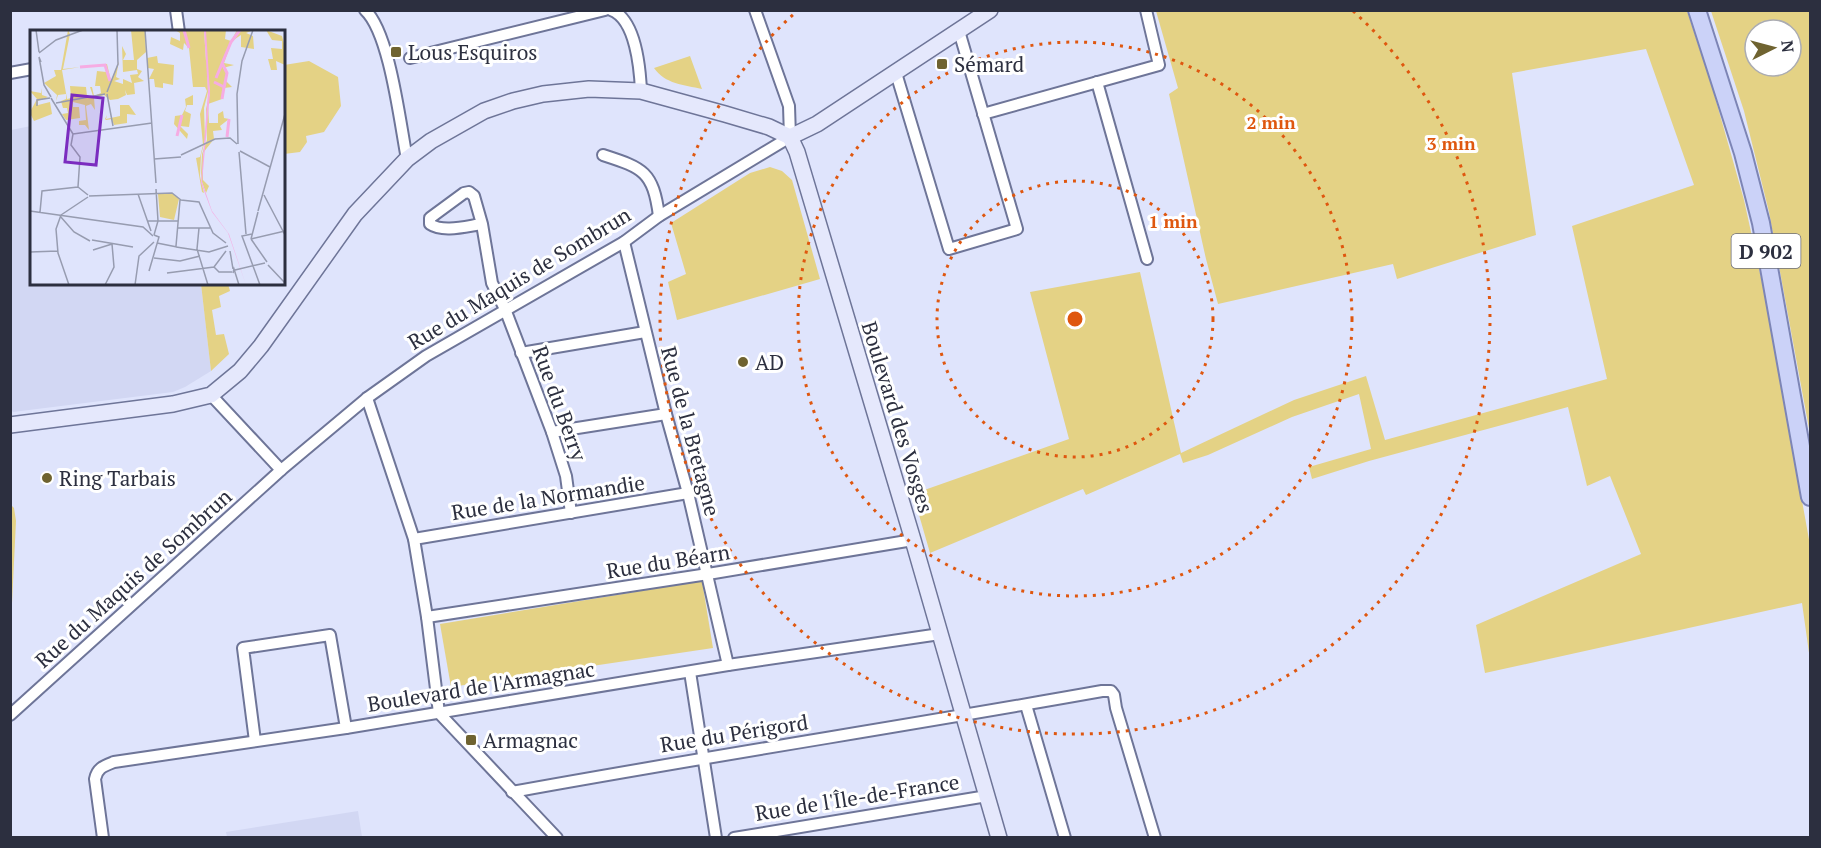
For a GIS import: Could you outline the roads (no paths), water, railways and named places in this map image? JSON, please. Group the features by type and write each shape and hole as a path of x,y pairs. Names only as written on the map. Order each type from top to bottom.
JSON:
{"main road":[{"path":"10,425 173,404 211,395 240,370 261,346 355,213 407,159 431,141 484,111 543,94 589,90 641,91 769,127 790,137 817,124 990,10"},
{"name":"D 902","path":"1697,10 1743,153 1761,223 1810,497"},
{"name":"Boulevard des Vosges","path":"790,137 797,152 913,540 999,837"}],"street":[{"path":"176,10 179,30"},
{"path":"365,10 371,16 381,37 407,159"},
{"path":"410,58 604,10"},
{"path":"611,10 617,12 625,21 639,58 641,91"},
{"name":"Boulevard des Vosges","path":"755,10 789,106 790,137"},
{"path":"983,114 1159,65 1146,10"},
{"path":"896,73 949,249 1017,228 959,31"},
{"path":"10,73 30,69"},
{"path":"1097,82 1147,259"},
{"name":"Rue du Maquis de Sombrun","path":"10,715 282,470 367,398 426,356 624,242 659,216 790,137"},
{"path":"603,155 645,172 656,196 659,216"},
{"name":"Rue du Berry","path":"482,224 442,228 430,224 430,218 469,192 474,196 482,224 492,283 505,309 552,432 566,476 571,513"},
{"name":"Rue de la Bretagne","path":"624,242 708,574 728,665"},
{"path":"521,353 645,332"},
{"path":"211,395 282,470"},
{"path":"367,398 414,539 439,713 557,837"},
{"path":"552,432 666,414"},
{"name":"Rue de la Normandie","path":"414,539 688,493"},
{"name":"Rue du Béarn","path":"427,617 913,540"},
{"name":"Boulevard de l'Armagnac","path":"103,837 96,772 101,767 114,762 345,728 728,665 940,634"},
{"path":"255,741 243,648 330,635 345,728"},
{"path":"690,672 716,837"},
{"name":"Rue du Périgord","path":"512,792 1111,691 1155,837"},
{"path":"1026,705 1065,837"},
{"name":"Rue de l'Île-de-France","path":"734,837 987,796"}],"place":[{"name":"Lous Esquiros","path":"396,52"},
{"name":"Sémard","path":"942,64"},
{"name":"AD","path":"743,362"},
{"name":"Ring Tarbais","path":"47,478"},
{"name":"Armagnac","path":"471,740"}]}
